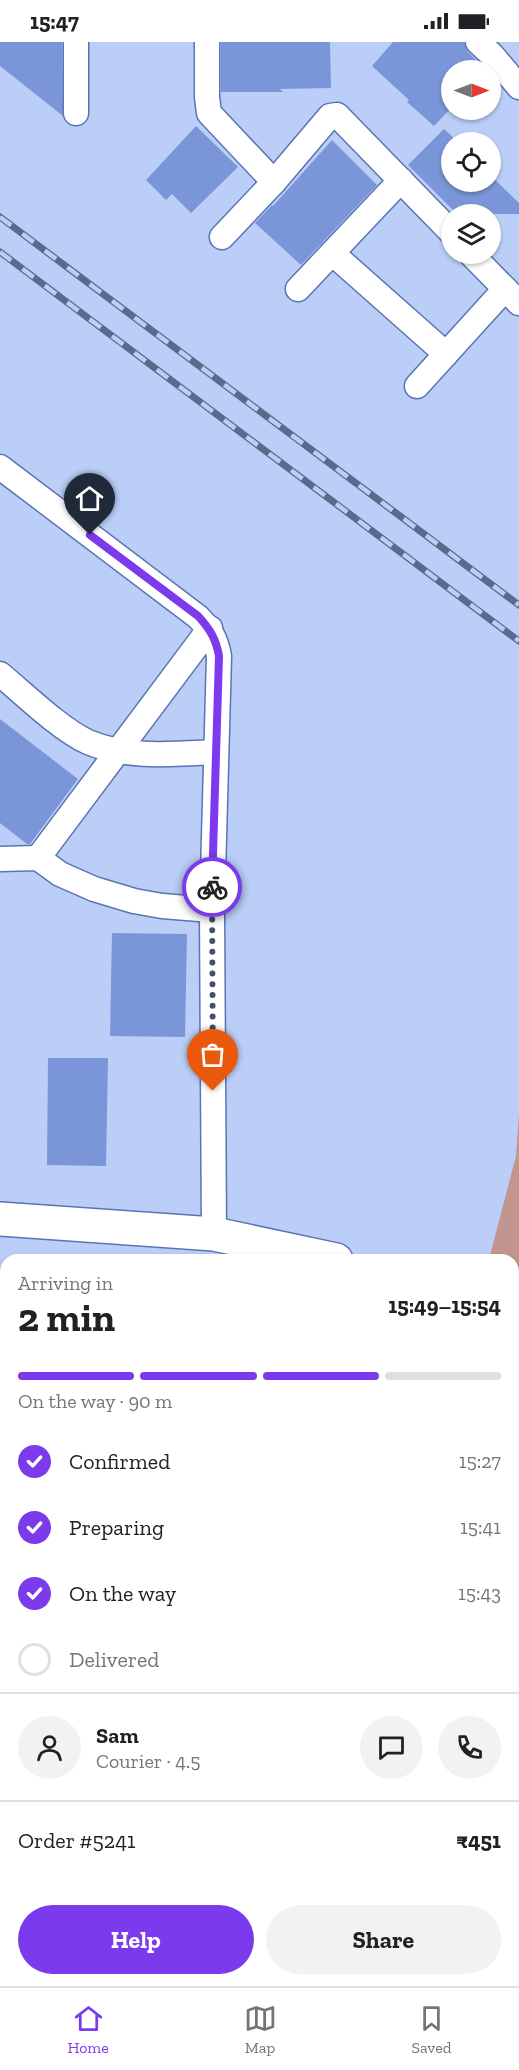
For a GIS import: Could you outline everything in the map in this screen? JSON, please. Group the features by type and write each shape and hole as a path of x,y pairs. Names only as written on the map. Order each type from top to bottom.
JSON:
{"street":[{"path":"76,42 76,113"},
{"path":"207,42 209,113 274,182"},
{"path":"478,42 519,87"},
{"path":"222,237 274,182 330,116 337,115 441,222"},
{"path":"298,289 401,180"},
{"path":"332,253 446,354"},
{"path":"417,386 446,354 512,296 481,264"},
{"path":"0,467 198,616 210,628 217,643 219,656 212,910 214,1234"},
{"path":"38,858 210,628"},
{"path":"0,674 69,731 87,742 119,752 147,755 216,752"},
{"path":"0,859 38,858 60,874 94,889 134,901 212,910"},
{"path":"0,1219 214,1234 308,1254"}],"shaded area":[{"path":"519,1114 519,1254 490,1254 516,1156"}],"building":[{"path":"0,42 62,42 63,116 0,66"},
{"path":"221,42 330,42 331,88 280,89 283,92 221,92"},
{"path":"393,42 464,42 468,52 476,60 441,60 441,119 434,126 372,66"},
{"path":"196,126 238,167 191,213 172,194 166,200 146,180"},
{"path":"441,132 441,192 501,192 501,186 519,203 519,214 501,214 501,204 447,204 408,165"},
{"path":"332,140 377,185 301,265 255,223"},
{"path":"0,719 78,779 30,844 0,823"},
{"path":"112,933 187,934 185,1037 110,1036"},
{"path":"48,1058 108,1058 106,1166 47,1165"}],"railway":[{"path":"0,217 519,605"},
{"path":"0,252 519,641"}],"way so far":[{"path":"212,887 213,1091"}],"route":[{"path":"90,535 198,616 210,628 217,643 219,656 212,887"}]}
